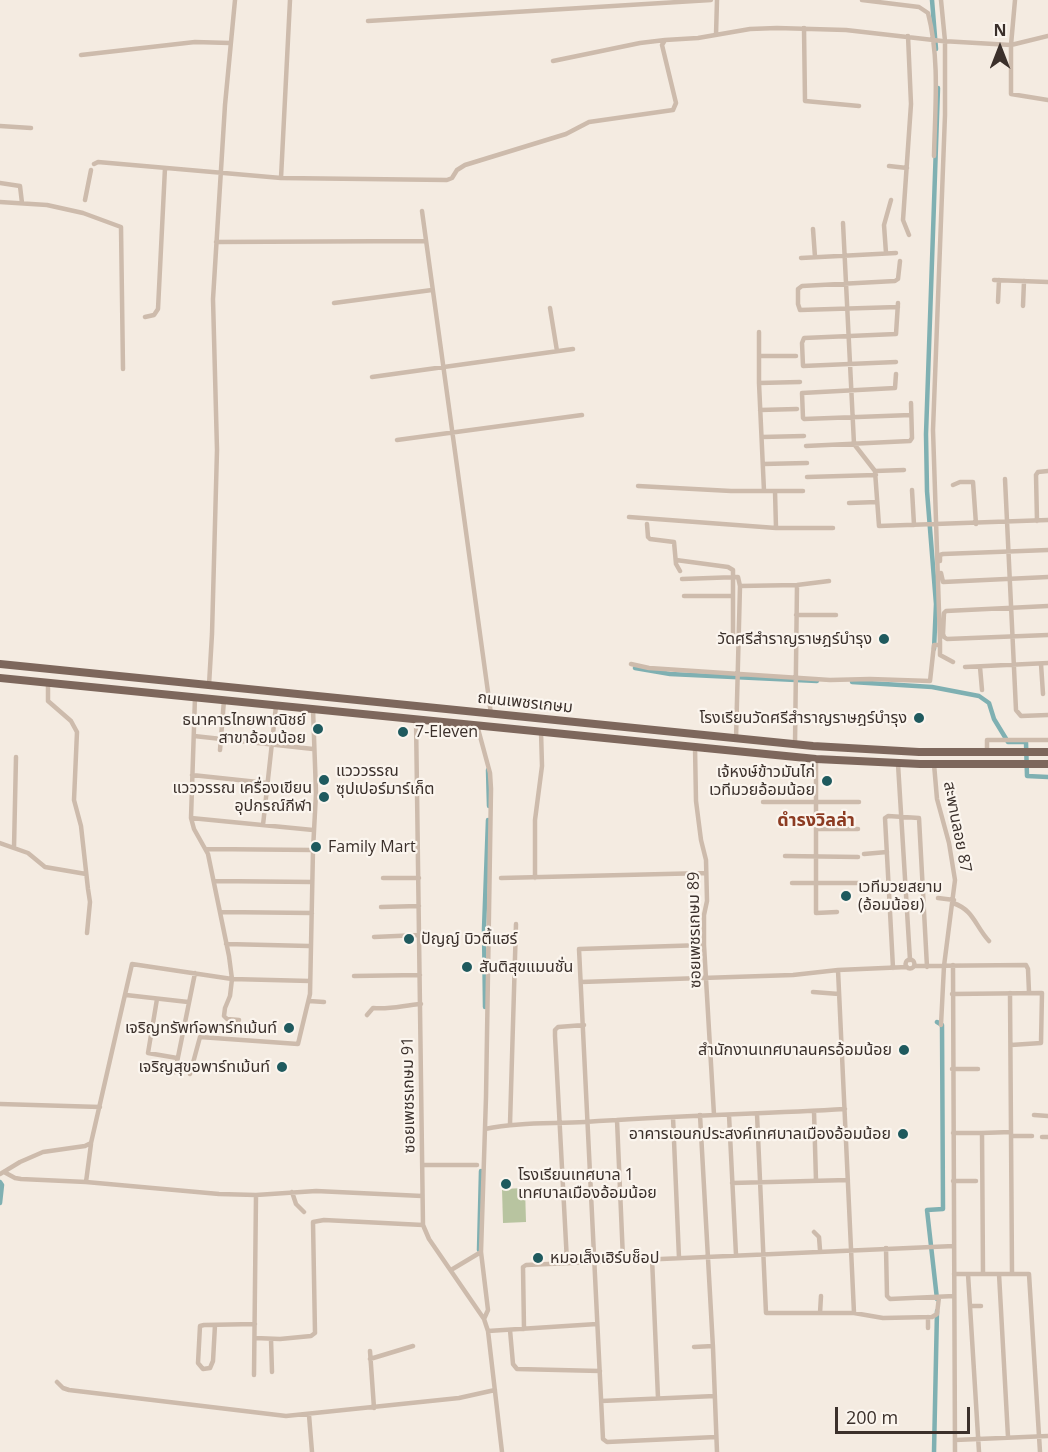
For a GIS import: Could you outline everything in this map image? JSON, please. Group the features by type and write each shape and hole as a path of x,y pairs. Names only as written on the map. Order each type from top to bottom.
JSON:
{"main road":[{"name":"ถนนเพชรเกษม","path":"0,664 795,745 919,752 1048,752"},
{"name":"ถนนเพชรเกษม","path":"0,678 816,759 898,764 1048,764"},
{"path":"848,749 849,761"},
{"path":"898,751 898,764"},
{"path":"919,752 920,764"}],"street":[{"path":"209,685 216,512 213,298 230,43 236,0"},
{"path":"280,178 290,0"},
{"path":"368,21 711,0"},
{"path":"716,35 717,0"},
{"path":"862,0 926,10 935,40 934,156"},
{"path":"631,664 649,668 738,676 830,680 886,679 928,683 930,681 937,645 933,418 945,115 941,0"},
{"path":"1015,0 1011,45 1011,94 1048,100"},
{"path":"804,28 805,101 859,106"},
{"path":"553,61 640,43 750,29 846,30 944,41 1011,45 1048,36"},
{"path":"908,36 911,104 903,220 909,235"},
{"path":"94,164 98,162 280,178 447,180 465,165 556,137 589,122 673,110 676,103 662,45 665,40"},
{"path":"81,55 195,42 230,43"},
{"path":"0,126 31,128"},
{"path":"889,166 907,168"},
{"path":"145,317 154,315 158,309 165,168"},
{"path":"83,213 91,170"},
{"path":"0,183 20,186 22,203"},
{"path":"886,254 884,225 891,200"},
{"path":"0,202 39,203 83,213 122,228 123,369"},
{"path":"422,211 491,714"},
{"path":"843,223 854,444 876,473 879,526 1048,520"},
{"path":"813,229 815,257"},
{"path":"216,242 426,242"},
{"path":"801,258 896,253"},
{"path":"896,362 802,365 804,338 896,334 898,305 804,310 798,308 798,289 802,286 895,281 898,279 900,261"},
{"path":"998,302 996,280 1048,282"},
{"path":"1023,306 1024,281"},
{"path":"334,303 432,290"},
{"path":"550,308 557,351"},
{"path":"759,332 764,491"},
{"path":"372,377 573,349"},
{"path":"759,356 796,356"},
{"path":"896,374 895,388 802,393 804,419 911,415"},
{"path":"759,383 801,382"},
{"path":"806,446 910,441 912,438 911,402"},
{"path":"760,410 797,410"},
{"path":"397,440 582,414"},
{"path":"762,437 804,436"},
{"path":"763,464 807,464"},
{"path":"807,477 904,470"},
{"path":"1038,521 1036,475 1038,472 1048,471"},
{"path":"1005,479 1012,665 1017,714 1021,716 1048,715"},
{"path":"953,485 960,482 973,482 976,524"},
{"path":"638,486 803,491"},
{"path":"912,490 914,525"},
{"path":"775,491 776,528"},
{"path":"849,503 877,502"},
{"path":"628,517 776,528 833,528"},
{"path":"647,524 650,539 674,542 680,571"},
{"path":"1048,550 943,554 940,557 943,582 1048,578"},
{"path":"676,560 730,568 733,571 733,638"},
{"path":"682,579 740,578 735,739"},
{"path":"740,586 797,585 829,581"},
{"path":"795,745 797,585"},
{"path":"684,596 734,596"},
{"path":"1048,606 946,610 943,634 947,639 1048,635"},
{"path":"796,615 836,615"},
{"path":"937,645 940,655 952,662"},
{"path":"965,667 1048,663"},
{"path":"1041,664 1043,694"},
{"path":"980,666 982,690"},
{"path":"48,682 48,701 71,721 77,732 74,800 81,826 90,903 87,933"},
{"path":"195,697 191,818 194,829 206,849 214,880 232,980 230,996 223,1015 227,1019 239,1020"},
{"path":"220,750 224,700"},
{"path":"263,825 276,705"},
{"path":"190,1074 200,1037 298,1044 309,1001 310,981 312,850 316,794 313,709"},
{"name":"ซอยเพชรเกษม 91","path":"416,719 423,1225 429,1239 484,1319 488,1331 502,1452"},
{"path":"477,725 490,773 491,789 481,1252 488,1310 484,1319"},
{"path":"535,878 535,820 542,766 541,731"},
{"path":"194,736 314,749"},
{"path":"987,753 987,740 1048,740"},
{"name":"ซอยเพชรเกษม 89","path":"695,746 696,801 706,873 704,945 714,1115"},
{"path":"14,848 15,757"},
{"path":"816,759 816,913 837,912"},
{"path":"898,764 910,960"},
{"name":"สะพานลอย 87","path":"934,764 937,799 948,838 954,873 953,902 944,966 941,1025"},
{"path":"192,775 267,783"},
{"path":"763,802 859,802"},
{"path":"893,968 885,818 888,816 919,818 927,967"},
{"path":"191,818 313,830"},
{"path":"816,828 858,829"},
{"path":"0,843 33,856 45,867 86,874"},
{"path":"206,849 312,850"},
{"path":"864,854 887,852"},
{"path":"785,855 858,857"},
{"path":"501,878 706,873"},
{"path":"383,878 419,878"},
{"path":"214,880 312,882"},
{"path":"792,883 858,883"},
{"path":"938,898 966,908 981,932 990,941"},
{"path":"381,907 419,906"},
{"path":"220,912 312,913"},
{"path":"510,1124 516,924"},
{"path":"374,937 419,935"},
{"path":"226,944 309,946"},
{"path":"704,945 581,948 581,982 604,1441 716,1437"},
{"path":"910,960 914,961 915,966"},
{"path":"907,967 906,962 910,960"},
{"path":"86,1182 91,1143 132,964 232,980 310,981"},
{"path":"953,965 955,1452"},
{"path":"581,982 793,975 838,970 907,967 911,969 915,966 1026,965 1029,992"},
{"path":"838,970 854,1313"},
{"path":"175,1072 195,973"},
{"path":"354,976 420,975"},
{"path":"813,992 839,994"},
{"path":"1010,993 1012,1273"},
{"path":"952,994 1042,993 1045,1032 1039,1044 1011,1045"},
{"path":"126,995 188,1002"},
{"path":"157,999 148,1053 177,1058"},
{"path":"309,1001 324,1002"},
{"path":"367,1015 374,1008 392,1009 406,1004 420,1004"},
{"path":"567,1262 555,1030 558,1027 584,1025"},
{"path":"952,1069 978,1069"},
{"path":"0,1104 100,1107"},
{"path":"485,1129 510,1124 561,1124 845,1109"},
{"path":"814,1111 816,1181"},
{"path":"756,1114 766,1313 854,1313 883,1318 928,1317 937,1314 939,1297"},
{"path":"700,1115 717,1452"},
{"path":"729,1115 736,1255"},
{"path":"1034,1115 1048,1116"},
{"path":"672,1117 679,1258"},
{"path":"617,1120 623,1259"},
{"path":"953,1133 1032,1136"},
{"path":"982,1133 983,1274"},
{"path":"1042,1137 1048,1137"},
{"path":"1,1173 44,1152 85,1146 91,1143"},
{"path":"422,1165 477,1165"},
{"path":"1,1173 21,1179 86,1182 207,1194 256,1195 337,1191 422,1196"},
{"path":"732,1183 848,1180"},
{"path":"953,1181 976,1181"},
{"path":"292,1192 296,1204 304,1212"},
{"path":"254,1375 256,1195"},
{"path":"255,1338 303,1337 315,1333 312,1222 324,1220 423,1225"},
{"path":"814,1232 819,1237 820,1251"},
{"path":"524,1329 523,1267 623,1259 954,1246"},
{"path":"886,1248 887,1296 890,1299 954,1296"},
{"path":"451,1270 481,1252"},
{"path":"652,1258 658,1398"},
{"path":"954,1274 1027,1273 1029,1276 1040,1452"},
{"path":"968,1274 979,1452"},
{"path":"999,1274 1008,1437"},
{"path":"820,1313 821,1296"},
{"path":"970,1306 981,1306"},
{"path":"928,1317 928,1328"},
{"path":"215,1325 213,1361 210,1368 203,1369 198,1362 199,1328 215,1325 255,1324"},
{"path":"488,1331 597,1324"},
{"path":"510,1330 513,1364 517,1369 600,1371"},
{"path":"271,1339 272,1372"},
{"path":"370,1359 413,1346"},
{"path":"694,1347 713,1346"},
{"path":"370,1351 374,1408"},
{"path":"57,1382 69,1390 286,1416 459,1398 495,1390"},
{"path":"601,1401 715,1396"},
{"path":"309,1415 312,1452"},
{"path":"955,1440 1048,1436"}],"green space":[{"path":"525,1188 526,1222 503,1223 502,1189"}],"waterway":[{"path":"932,0 936,49"},
{"path":"934,649 936,604 927,491 926,434 938,88"},
{"path":"635,668 670,674 817,681"},
{"path":"852,682 932,687 979,696 989,703 994,719 1008,742 1026,742 1027,776 1048,777"},
{"path":"488,770 489,806"},
{"path":"485,1007 484,929 488,820"},
{"path":"937,1022 942,1025 943,1209 927,1210 937,1299"},
{"path":"479,1250 481,1171"},
{"path":"0,1182 2,1185 0,1203"},
{"path":"934,1452 937,1311"}],"place":[{"name":"วัดศรีสําราญราษฎร์บํารุง","path":"884,639"},
{"name":"โรงเรียนวัดศรีสําราญราษฎร์บํารุง","path":"919,718"},
{"name":"ธนาคารไทยพาณิชย์ สาขาอ้อมน้อย","path":"318,729"},
{"name":"7-Eleven","path":"403,732"},
{"name":"แวววรรณ ซุปเปอร์มาร์เก็ต","path":"324,780"},
{"name":"เจ้หงษ์ข้าวมันไก่ เวทีมวยอ้อมน้อย","path":"827,781"},
{"name":"แวววรรณ เครื่องเขียน อุปกรณ์กีฬา","path":"324,797"},
{"name":"Family Mart","path":"316,847"},
{"name":"เวทีมวยสยาม (อ้อมน้อย)","path":"846,896"},
{"name":"ปัญญ์ บิวตี้แฮร์","path":"409,939"},
{"name":"สันติสุขแมนชั่น","path":"467,967"},
{"name":"เจริญทรัพท์อพาร์ทเม้นท์","path":"289,1028"},
{"name":"สำนักงานเทศบาลนครอ้อมน้อย","path":"904,1050"},
{"name":"เจริญสุขอพาร์ทเม้นท์","path":"282,1067"},
{"name":"อาคารเอนกประสงค์เทศบาลเมืองอ้อมน้อย","path":"903,1134"},
{"name":"โรงเรียนเทศบาล 1 เทศบาลเมืองอ้อมน้อย","path":"506,1184"},
{"name":"หมอเส็งเฮิร์บช็อป","path":"538,1258"}],"district":[{"name":"ดำรงวิลล่า","path":"816,821"}]}
